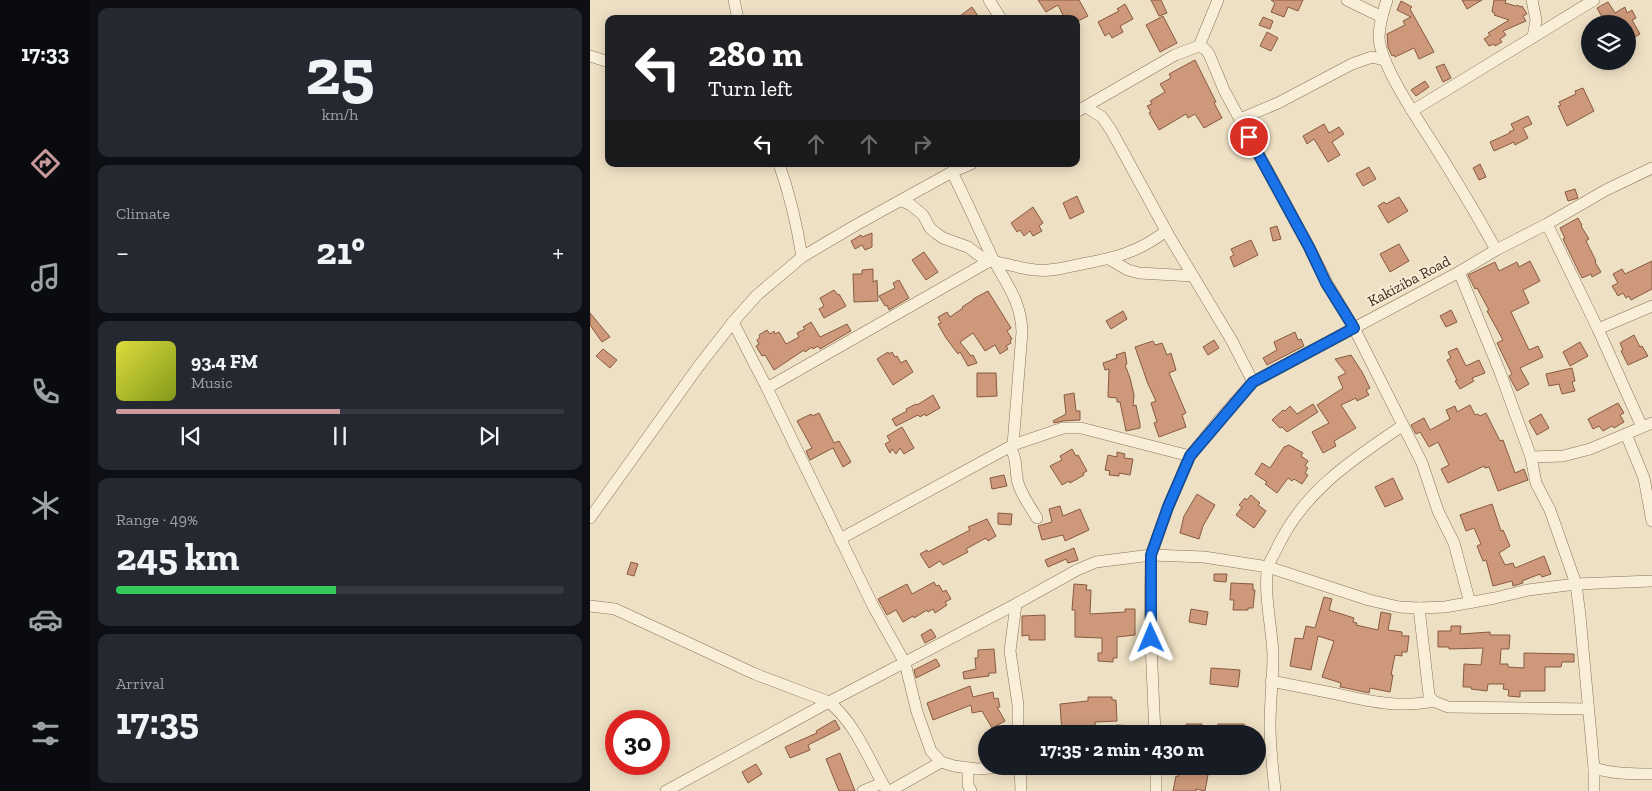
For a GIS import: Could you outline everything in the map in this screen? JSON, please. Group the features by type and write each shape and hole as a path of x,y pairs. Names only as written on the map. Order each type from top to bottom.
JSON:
{"street":[{"path":"734,0 737,15"},
{"path":"1081,109 1175,55 1199,46 1218,0"},
{"path":"1347,0 1382,17"},
{"path":"1388,0 1382,17 1379,38 1384,60 1412,111 1452,174 1496,250"},
{"path":"1532,0 1536,20 1533,37"},
{"path":"1412,111 1594,0"},
{"path":"994,2 999,15"},
{"path":"1199,46 1209,54 1224,90 1309,247 1326,283 1354,328 1422,463 1438,511 1454,543 1470,603"},
{"path":"590,56 605,61"},
{"path":"1240,119 1278,103 1352,64 1372,57 1384,60"},
{"path":"1081,109 1102,118 1111,130 1166,231 1232,341 1253,382"},
{"path":"780,167 796,219 802,257"},
{"path":"590,518 698,367 757,294 802,257 856,224 964,167"},
{"name":"Kakiziba Road","path":"1155,725 1150,622 1151,555 1168,507 1190,456 1253,382 1459,272 1606,190 1652,168"},
{"path":"952,172 992,261 1015,296 1022,318 1011,446 1016,462 1019,485 1037,518"},
{"path":"902,201 918,211 930,228 943,238 968,247 992,261 1019,268 1048,271 1109,259 1138,249 1166,231"},
{"path":"1531,457 1563,456 1590,449 1647,425 1547,224"},
{"path":"1109,259 1128,270 1139,273 1193,276"},
{"path":"767,388 992,261"},
{"path":"1459,272 1500,372 1531,457 1536,483 1550,510 1576,584 1594,768 1594,791"},
{"path":"1598,329 1652,306"},
{"path":"733,322 873,606 905,664 917,712 928,744 941,762 978,768"},
{"path":"1275,791 1270,728 1273,656 1267,590 1268,567 1284,533 1303,505 1348,463 1402,426"},
{"path":"840,539 1011,446 1063,428 1076,427 1190,456"},
{"path":"1626,434 1644,478 1652,521"},
{"path":"666,791 1077,570 1096,562 1151,555 1204,557 1268,567 1369,600 1399,607 1419,608 1445,607 1528,590 1576,584 1652,581 1652,577"},
{"path":"1016,604 1010,652 1018,705 1018,725"},
{"path":"590,606 615,609 675,635 755,674 830,702 852,726 886,788"},
{"path":"1419,608 1429,695 1433,701"},
{"path":"1271,681 1373,702 1421,704 1433,701 1448,706 1588,708"},
{"path":"863,791 886,788 941,762"},
{"path":"968,768 970,791"},
{"path":"1594,768 1610,773 1652,774"},
{"path":"1020,775 1021,791"},
{"path":"1156,775 1156,791"}],"building":[{"path":"1038,0 1079,0 1088,16 1080,20 1080,15 1063,15 1058,5 1046,12"},
{"path":"1151,0 1161,0 1167,13 1159,16"},
{"path":"1271,0 1303,0 1298,11 1288,7 1284,17 1271,12 1275,3"},
{"path":"1462,0 1482,0 1467,9"},
{"path":"1494,0 1506,0 1505,3 1522,6 1527,14 1523,16 1526,21 1503,31 1506,35 1500,39 1502,42 1495,46 1494,44 1489,46 1484,39 1490,35 1488,33 1509,20 1494,15 1495,13 1492,12"},
{"path":"1401,1 1412,7 1410,9 1434,52 1419,59 1414,48 1395,57 1394,55 1392,56 1388,47 1387,34 1405,25 1403,21 1411,17 1397,10"},
{"path":"1608,2 1615,13 1625,7 1627,13 1632,10 1634,15 1601,15 1597,8"},
{"path":"1125,4 1133,19 1120,26 1123,32 1112,38 1109,33 1105,36 1098,22 1119,11 1117,9"},
{"path":"972,7 977,15 961,15"},
{"path":"1163,16 1177,43 1160,52 1146,25"},
{"path":"1263,17 1273,21 1270,29 1259,25"},
{"path":"1636,27 1640,34 1636,36"},
{"path":"1267,32 1278,38 1271,51 1260,46"},
{"path":"1195,60 1222,118 1204,128 1195,114 1188,118 1186,114 1159,130 1147,106 1152,104 1150,101 1165,92 1160,84 1171,78 1169,74"},
{"path":"1444,64 1451,78 1443,82 1436,67"},
{"path":"1425,81 1429,87 1416,96 1411,90"},
{"path":"1583,88 1594,111 1567,126 1558,106 1561,105 1559,102 1576,94 1575,91"},
{"path":"1528,116 1532,124 1523,128 1528,138 1515,145 1514,142 1494,151 1490,142 1510,133 1514,130 1511,124"},
{"path":"1324,124 1329,133 1339,127 1344,134 1332,142 1340,155 1328,162 1314,139 1307,144 1303,136"},
{"path":"1480,164 1486,177 1479,180 1473,168"},
{"path":"1369,167 1376,179 1363,186 1356,174"},
{"path":"1575,189 1578,198 1568,201 1565,192"},
{"path":"1077,196 1084,212 1070,219 1063,203"},
{"path":"1399,197 1408,211 1388,223 1378,206"},
{"path":"1033,207 1043,223 1039,226 1042,231 1033,236 1030,231 1024,236 1020,230 1017,232 1011,223"},
{"path":"1578,218 1589,239 1586,241 1601,272 1592,277 1591,274 1582,278 1563,239 1565,238 1560,228"},
{"path":"1277,226 1281,239 1273,241 1270,228"},
{"path":"872,233 872,247 865,250 862,245 855,249 851,241 861,235 862,237"},
{"path":"1251,240 1258,255 1234,267 1230,257 1234,255 1231,249"},
{"path":"1399,244 1409,261 1390,272 1380,254"},
{"path":"924,252 938,272 926,280 912,260"},
{"path":"1530,261 1540,281 1523,290 1529,303 1511,312 1529,350 1538,346 1543,357 1520,368 1529,384 1517,391 1509,376 1512,374 1497,343 1503,340 1487,311 1489,310 1468,275 1495,262 1499,271 1517,262 1519,267"},
{"path":"1652,261 1652,289 1631,300 1629,296 1626,298 1623,293 1618,296 1612,286 1618,283 1613,274 1622,269 1625,274"},
{"path":"873,269 873,282 877,280 878,301 854,302 853,274 862,274 862,270"},
{"path":"899,280 909,298 889,310 879,296 895,288 893,283"},
{"path":"834,290 839,294 846,306 824,318 819,309 824,306 820,298"},
{"path":"988,291 1011,328 1007,331 1012,339 1010,340 1011,343 1006,346 1008,349 1000,354 995,345 985,351 973,333 960,342 971,356 973,355 977,363 968,366 960,352 958,354 946,338 938,324 941,323 938,317 947,312 950,317 973,299"},
{"path":"1451,310 1457,322 1446,327 1440,316"},
{"path":"1123,311 1127,319 1111,329 1106,321"},
{"path":"590,313 610,337 602,342 590,325"},
{"path":"811,322 820,337 847,324 851,331 820,349 818,346 813,349 812,347 805,352 804,350 774,370 765,355 762,356 756,346 759,344 757,340 760,337 759,335 767,330 770,334 774,331 775,334 779,332 786,344 799,337 797,333 805,329 803,327"},
{"path":"1295,332 1298,340 1301,339 1304,346 1267,365 1263,358 1277,350 1274,342"},
{"path":"1634,335 1640,347 1642,346 1648,356 1628,365 1621,351 1623,350 1620,343"},
{"path":"1214,340 1219,348 1208,355 1203,347"},
{"path":"1153,341 1155,345 1162,343 1167,355 1171,353 1176,370 1169,373 1186,413 1182,415 1186,427 1159,437 1154,423 1157,422 1151,403 1156,401 1135,347"},
{"path":"1580,342 1588,356 1570,366 1563,352"},
{"path":"1457,348 1466,366 1479,360 1485,373 1472,378 1474,381 1460,389 1447,360 1451,358 1448,352"},
{"path":"603,349 617,360 610,368 596,356"},
{"path":"888,352 889,354 892,352 895,357 897,356 901,363 906,360 913,372 893,385 877,359"},
{"path":"1125,352 1127,364 1125,365 1134,395 1133,406 1136,405 1140,424 1140,428 1126,431 1120,402 1117,402 1117,398 1108,397 1109,369 1105,370 1103,363 1117,358 1116,355"},
{"path":"1351,355 1370,388 1366,390 1369,395 1357,401 1356,398 1341,405 1356,428 1334,441 1336,446 1323,453 1312,432 1329,423 1317,405 1343,388 1338,377 1346,373 1335,359"},
{"path":"1572,368 1575,381 1572,382 1575,391 1562,394 1559,384 1549,386 1546,374"},
{"path":"977,373 996,373 997,396 977,397"},
{"path":"1074,393 1076,411 1080,411 1080,420 1054,423 1053,421 1066,414 1064,395"},
{"path":"933,395 940,408 926,416 925,414 920,417 918,415 896,426 892,419 907,411 906,409 917,405"},
{"path":"1618,403 1624,413 1620,415 1624,422 1614,428 1612,426 1603,431 1599,426 1593,429 1588,419"},
{"path":"1313,404 1318,412 1287,432 1272,420 1290,406 1297,414"},
{"path":"1470,405 1475,415 1478,414 1480,416 1486,413 1500,441 1503,440 1515,473 1524,469 1528,480 1498,491 1489,467 1485,468 1484,466 1448,483 1441,469 1449,465 1438,442 1429,447 1420,432 1416,434 1411,425 1424,418 1430,430 1450,419 1446,410 1455,406 1457,412"},
{"path":"819,413 834,443 839,441 851,462 843,467 833,448 810,460 806,451 812,448 797,421 811,414 812,416"},
{"path":"1541,414 1549,428 1537,435 1529,421"},
{"path":"902,427 914,448 904,454 900,448 896,454 892,449 890,453 885,444 890,441 887,436"},
{"path":"1289,445 1303,453 1301,456 1308,461 1305,466 1308,468 1305,473 1308,475 1302,484 1288,478 1277,493 1265,484 1267,482 1255,474 1262,463 1270,468 1284,447"},
{"path":"1072,449 1076,456 1078,455 1087,471 1083,473 1084,475 1070,483 1069,481 1062,485 1050,466 1062,460 1060,456"},
{"path":"1117,452 1125,454 1124,458 1133,459 1130,475 1119,473 1119,476 1109,475 1110,471 1105,470 1108,455 1117,457"},
{"path":"1004,475 1007,486 992,489 990,478"},
{"path":"1393,478 1403,499 1385,507 1375,487"},
{"path":"1197,494 1215,505 1203,526 1199,539 1180,533 1184,516"},
{"path":"1251,495 1260,503 1258,505 1266,511 1254,528 1236,515 1242,507 1239,505 1245,498 1247,500"},
{"path":"1492,504 1501,531 1503,530 1510,546 1499,553 1505,565 1513,563 1515,568 1544,556 1551,574 1542,577 1540,574 1513,586 1512,581 1493,586 1486,560 1483,561 1477,546 1481,544 1474,528 1466,531 1460,515"},
{"path":"1060,506 1063,516 1080,509 1089,530 1065,541 1063,535 1042,540 1038,526 1052,522 1049,509"},
{"path":"998,513 1012,514 1011,525 998,524"},
{"path":"987,519 996,536 988,541 986,538 966,549 968,552 943,565 940,561 929,568 920,554 927,550 928,552 970,530 968,527"},
{"path":"1074,548 1078,560 1068,563 1066,559 1048,567 1045,560"},
{"path":"631,562 638,564 634,576 627,574"},
{"path":"1214,574 1227,574 1226,582 1214,581"},
{"path":"934,582 936,586 939,585 943,592 946,590 951,599 945,602 947,605 935,613 933,609 928,612 927,610 903,622 896,610 887,615 878,599 907,584 912,594"},
{"path":"1231,583 1253,584 1253,590 1255,590 1253,608 1233,610 1234,600 1230,600"},
{"path":"1074,584 1087,585 1086,590 1091,590 1090,614 1125,612 1125,609 1135,609 1135,635 1117,637 1117,658 1113,658 1113,662 1098,661 1098,653 1102,653 1102,638 1075,637 1075,610 1072,610"},
{"path":"1324,597 1332,599 1329,610 1354,618 1353,622 1357,623 1356,625 1378,630 1381,612 1391,614 1388,630 1402,632 1402,636 1409,636 1407,652 1402,652 1402,656 1395,655 1390,692 1370,688 1369,693 1340,687 1341,683 1322,677 1334,641 1318,636 1311,670 1290,666 1295,638 1303,639 1306,626 1315,628"},
{"path":"1191,609 1208,612 1206,625 1189,622"},
{"path":"1045,615 1045,640 1029,640 1029,635 1022,636 1022,616"},
{"path":"1451,626 1461,626 1460,634 1490,632 1490,635 1510,635 1509,649 1501,649 1500,664 1508,664 1508,667 1524,668 1524,653 1574,654 1574,662 1562,662 1561,667 1545,667 1545,691 1520,691 1520,697 1508,696 1509,690 1503,689 1504,684 1488,684 1487,691 1463,687 1464,664 1481,665 1483,648 1449,649 1449,647 1438,647 1438,631 1451,631"},
{"path":"931,629 936,637 925,643 921,635"},
{"path":"994,649 996,673 989,673 989,676 964,679 963,672 976,669 975,658 978,658 978,650"},
{"path":"936,659 940,666 916,678 914,670"},
{"path":"1211,668 1240,670 1238,687 1210,684"},
{"path":"970,686 973,697 993,692 994,699 998,698 1000,707 997,707 1005,721 998,725 990,725 982,711 972,713 971,705 933,720 927,703"},
{"path":"1088,697 1112,697 1112,700 1116,700 1117,721 1095,722 1095,725 1061,725 1060,704 1088,701"},
{"path":"835,720 840,729 808,745 810,750 790,758 785,747 817,733 816,731"},
{"path":"1186,724 1202,724 1202,725"},
{"path":"1218,724 1244,724 1244,725"},
{"path":"840,753 855,791 839,791 826,759"},
{"path":"756,764 762,774 748,783 742,772"},
{"path":"1178,775 1208,775 1205,791 1196,789 1196,791 1173,791 1176,776 1178,777"}],"route":[{"path":"1151,638 1151,555 1168,507 1190,456 1253,382 1354,328 1326,283 1286,203 1249,137"}]}
